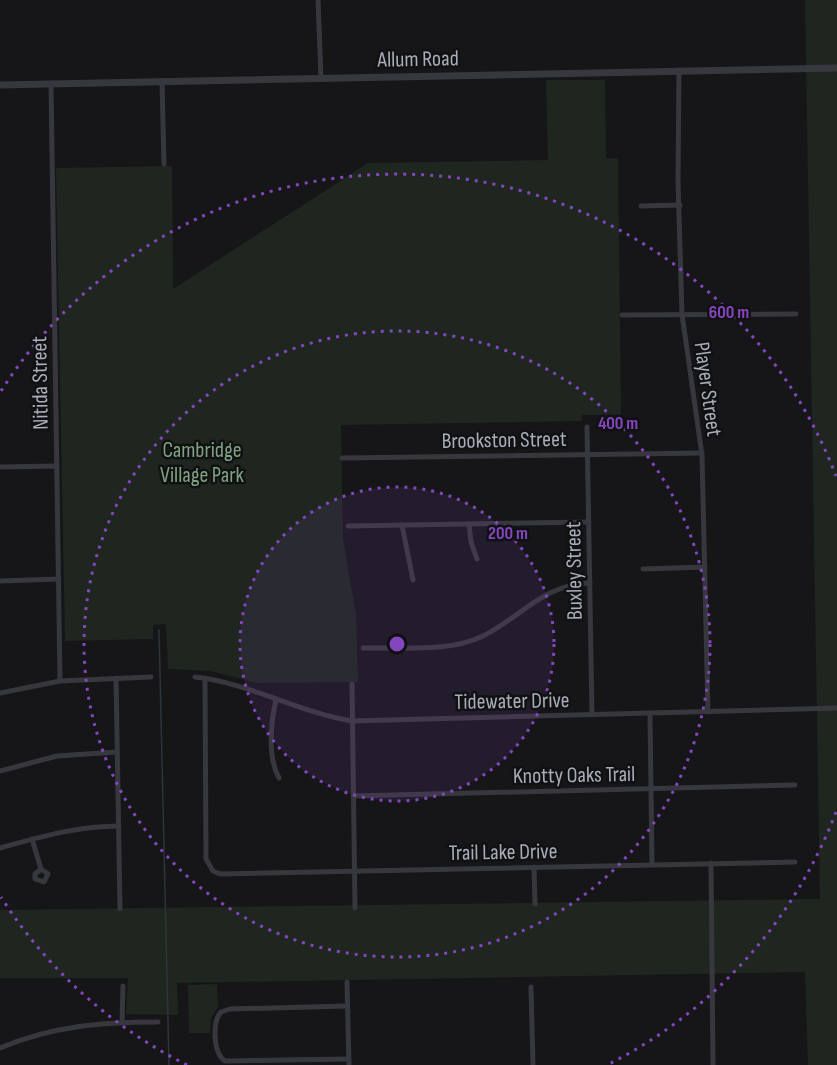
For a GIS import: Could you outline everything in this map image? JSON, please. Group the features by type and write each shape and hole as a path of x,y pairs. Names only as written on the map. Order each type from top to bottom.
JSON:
{"street":[{"path":"318,0 321,78"},
{"name":"Allum Road","path":"0,85 837,68"},
{"name":"Player Street","path":"679,70 682,314 702,453 708,712"},
{"path":"162,81 164,164"},
{"name":"Nitida Street","path":"51,84 60,681"},
{"path":"641,206 680,205"},
{"path":"622,315 796,314"},
{"name":"Buxley Street","path":"587,427 592,715"},
{"name":"Brookston Street","path":"342,458 702,453"},
{"path":"0,467 57,466"},
{"path":"348,525 589,522"},
{"path":"469,524 471,542 477,559"},
{"path":"402,525 413,580"},
{"path":"643,569 705,567"},
{"path":"0,581 59,579"},
{"path":"363,648 439,647 460,643 482,636 557,588 590,583"},
{"path":"0,693 60,681 152,677"},
{"name":"Tidewater Drive","path":"195,677 233,683 308,712 352,721 837,708"},
{"path":"116,678 120,909"},
{"name":"Trail Lake Drive","path":"205,678 206,859 213,871 220,874 795,862"},
{"path":"352,684 355,908"},
{"path":"276,699 272,727 274,768 279,777"},
{"path":"650,714 652,864"},
{"path":"0,771 57,756 117,752"},
{"name":"Knotty Oaks Trail","path":"353,796 795,785"},
{"path":"0,848 91,826 119,826"},
{"path":"32,839 41,869"},
{"path":"711,863 713,1065"},
{"path":"534,867 535,904"},
{"path":"347,982 349,1062 231,1061 222,1059 217,1049 216,1020 223,1010 347,1006"},
{"path":"122,1022 123,986"},
{"path":"531,987 533,1065"},
{"path":"0,1048 59,1028 122,1022 158,1022"}],"green space":[{"path":"805,0 837,0 837,1065 808,1065 805,972 177,983 178,1015 126,1014 128,978 0,978 0,910 820,899"},
{"name":"Cambridge Village Park","path":"546,80 605,80 606,158 618,159 621,415 582,415 582,421 341,425 343,538 356,615 358,682 257,683 211,671 168,669 166,624 153,625 153,639 65,641 56,168 172,166 173,289 368,163 548,160"},
{"path":"217,984 218,1007 211,1018 210,1033 189,1033 188,985"}],"waterway":[{"path":"159,630 169,1065"}]}
